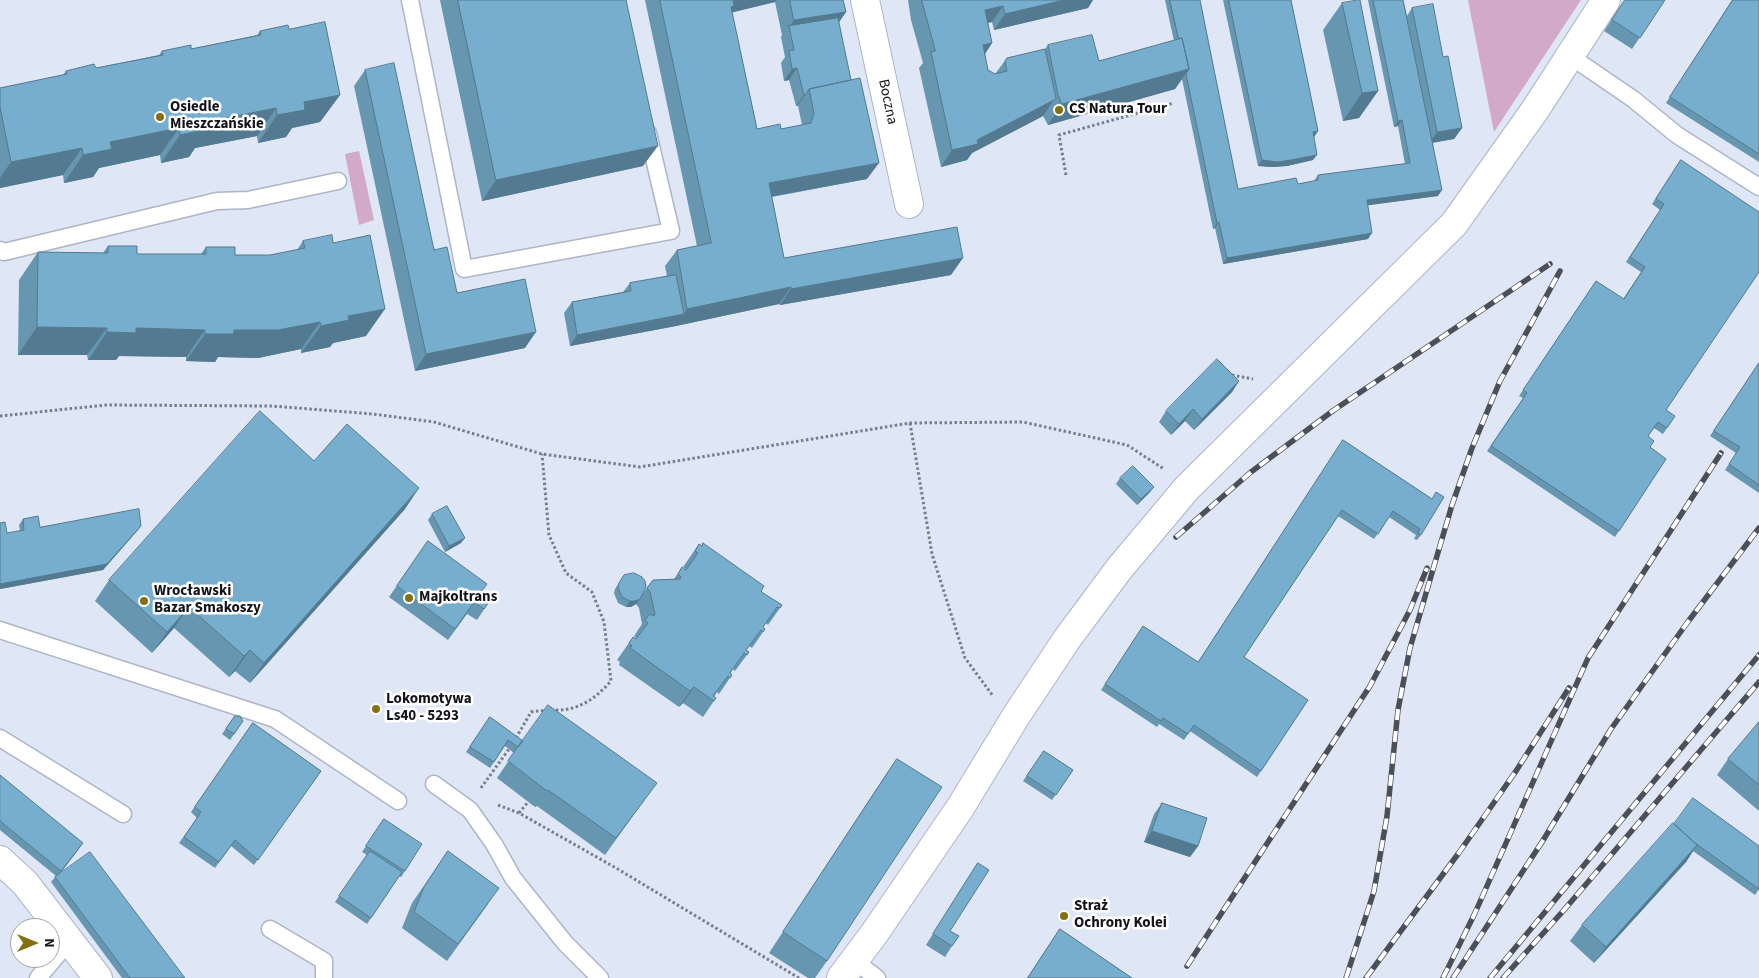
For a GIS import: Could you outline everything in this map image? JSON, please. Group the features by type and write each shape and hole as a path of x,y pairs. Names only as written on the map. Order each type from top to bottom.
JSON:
{"street":[{"name":"Boczna","path":"865,0 909,204"},
{"path":"848,969 960,808 1016,716 1067,639 1118,569 1187,488 1454,224 1536,110 1606,0"},
{"path":"0,860 25,883 98,978"}],"lane":[{"path":"410,0 464,269 671,231 644,116"},
{"path":"1570,56 1633,99 1677,134 1759,187"},
{"path":"0,250 4,252 217,201 248,200 338,181"},
{"path":"0,630 275,719 398,801"},
{"path":"0,738 123,814"},
{"path":"434,784 470,810 494,844 513,878 565,943 600,978"},
{"path":"270,930 324,961 324,978"},
{"path":"38,978 70,940"},
{"path":"848,969 877,978"}],"path":[{"path":"1066,175 1059,135 1174,103"},
{"path":"1229,375 1256,380 1280,397"},
{"path":"0,416 106,405 272,406 373,414 434,422 542,454 640,467 910,423 1023,422 1128,445 1171,473 1187,488"},
{"path":"910,423 932,554 965,658 995,699 1016,716"},
{"path":"514,742 531,712 578,708 601,693 611,681 604,622 592,592 566,573 549,535 542,454"},
{"path":"480,789 509,749"},
{"path":"519,813 528,802"},
{"path":"492,803 519,813 616,868 799,978"}],"shaded area":[{"path":"1468,0 1581,0 1494,132"},
{"path":"359,151 374,220 359,225 345,154"}],"building":[{"path":"458,0 626,0 658,146 496,180"},
{"path":"660,0 733,0 734,6 731,7 757,129 780,124 781,129 811,123 814,113 809,89 860,78 879,163 769,183 784,258 957,227 963,258 791,289 791,287 687,309 677,250 711,243"},
{"path":"790,0 843,0 846,12 794,20"},
{"path":"922,0 1064,0 1005,14 1003,6 985,10 992,43 983,45 988,70 995,74 1007,71 1005,61 1007,58 1045,49 1056,98 977,140 978,144 952,150 931,52 935,51"},
{"path":"1170,0 1200,0 1238,189 1296,178 1298,184 1318,180 1318,175 1410,163 1402,120 1398,121 1373,0 1403,0 1442,190 1367,200 1372,233 1227,258 1219,222 1217,223 1186,74 1189,69 1182,38 1179,39"},
{"path":"1229,0 1291,0 1318,131 1313,132 1317,155 1277,162 1262,160"},
{"path":"1360,0 1378,91 1362,93 1342,3"},
{"path":"1625,0 1665,0 1640,38 1612,20"},
{"path":"1733,0 1759,0 1759,154 1670,97"},
{"path":"1433,4 1443,57 1448,56 1462,128 1437,132 1412,8"},
{"path":"838,18 851,80 809,89 804,95 797,68 792,69 789,51 794,50 789,26"},
{"name":"Osiedle Mieszczańskie","path":"325,22 340,95 304,102 305,110 277,115 276,108 206,122 208,129 180,135 179,128 110,142 112,149 83,155 82,148 11,162 0,107 0,88 67,74 66,71 94,64 96,68 163,55 162,51 191,45 191,49 261,35 260,31 288,25 289,29"},
{"path":"1092,35 1099,61 1182,38 1189,69 1062,104 1058,95 1048,45"},
{"path":"394,63 434,250 447,247 457,293 525,279 536,332 426,354 365,70"},
{"path":"1681,160 1759,212 1759,272 1666,410 1675,416 1667,428 1658,422 1648,436 1654,441 1650,447 1666,459 1619,531 1491,446 1527,393 1523,390 1596,281 1624,299 1645,267 1630,257 1664,204 1656,199"},
{"path":"332,235 333,243 370,235 385,309 348,316 349,320 321,326 320,322 278,330 234,330 234,334 205,334 205,330 136,328 136,333 107,332 107,328 37,327 38,252 108,253 108,246 137,246 137,254 206,254 206,247 235,247 235,255 270,255 305,248 303,241"},
{"path":"676,275 684,314 577,335 572,302 631,291 630,283"},
{"path":"1217,359 1239,381 1202,419 1193,409 1179,424 1166,411"},
{"path":"1759,363 1759,485 1729,464 1740,447 1714,431"},
{"path":"260,411 314,461 347,424 419,488 264,663 250,650 244,656 189,607 167,632 109,580"},
{"path":"1343,440 1432,499 1436,492 1444,497 1421,535 1418,533 1420,529 1393,511 1378,534 1342,510 1244,657 1308,700 1261,771 1194,725 1188,734 1163,718 1161,721 1105,684 1143,626 1198,662"},
{"path":"1133,466 1154,487 1141,499 1120,478"},
{"path":"447,506 465,538 449,546 432,514"},
{"path":"139,509 141,526 107,564 0,584 0,523 5,522 7,533 24,530 23,519 38,516 40,527"},
{"path":"428,541 487,584 481,592 491,599 484,609 474,602 455,629 397,586"},
{"path":"703,543 764,586 761,591 782,605 780,608 777,607 763,627 765,629 763,632 761,630 746,650 749,652 747,655 744,653 730,673 732,675 730,678 728,676 713,696 716,698 714,701 694,687 690,691 630,648 632,646 629,643 633,637 636,639 648,623 645,620 650,614 654,616 655,614 650,592 647,588 653,580 680,579 681,577 678,574 682,567 686,570 698,553 695,551 699,544 702,546"},
{"path":"634,573 642,577 646,587 640,599 630,601 622,597 618,588 624,575"},
{"path":"548,705 657,783 616,838 547,791 508,761"},
{"path":"235,716 240,716 243,721 234,734 226,729"},
{"path":"490,717 523,741 518,747 508,740 494,762 470,747"},
{"path":"1759,722 1759,785 1728,759"},
{"path":"253,723 321,771 258,860 235,840 219,862 184,837 201,812 195,807"},
{"path":"1044,751 1073,770 1056,795 1027,776"},
{"path":"897,759 942,787 827,961 783,932"},
{"path":"0,775 83,843 61,871 0,821"},
{"path":"1693,798 1759,846 1759,889 1695,843 1674,824"},
{"path":"1162,803 1207,818 1198,846 1152,831"},
{"path":"384,819 422,844 405,871 366,846"},
{"path":"1673,823 1697,845 1606,947 1582,925"},
{"path":"370,851 402,872 371,918 339,896"},
{"path":"448,851 499,888 458,944 414,912 424,887"},
{"path":"90,852 185,978 130,978 55,877"},
{"path":"978,863 989,870 950,931 959,936 952,946 933,934"},
{"path":"1060,929 1132,978 1028,978"}],"railway":[{"path":"1176,537 1251,472 1334,410 1550,264"},
{"path":"1346,978 1374,891 1387,816 1398,710 1410,648 1452,505 1472,448 1500,381 1560,271"},
{"path":"1443,978 1475,913 1588,658 1721,453"},
{"path":"1453,978 1542,842 1611,729 1687,623 1759,528"},
{"path":"1187,966 1370,686 1410,610 1427,568"},
{"path":"1490,978 1759,655"},
{"path":"1503,978 1564,910 1759,682"},
{"path":"1366,978 1458,854 1516,771 1569,688"}],"place":[{"name":"CS Natura Tour","path":"1059,110"},
{"name":"Osiedle Mieszczańskie","path":"160,117"},
{"name":"Majkoltrans","path":"409,598"},
{"name":"Wrocławski Bazar Smakoszy","path":"144,601"},
{"name":"Lokomotywa Ls40 - 5293","path":"376,709"},
{"name":"Straż Ochrony Kolei","path":"1064,916"}]}
